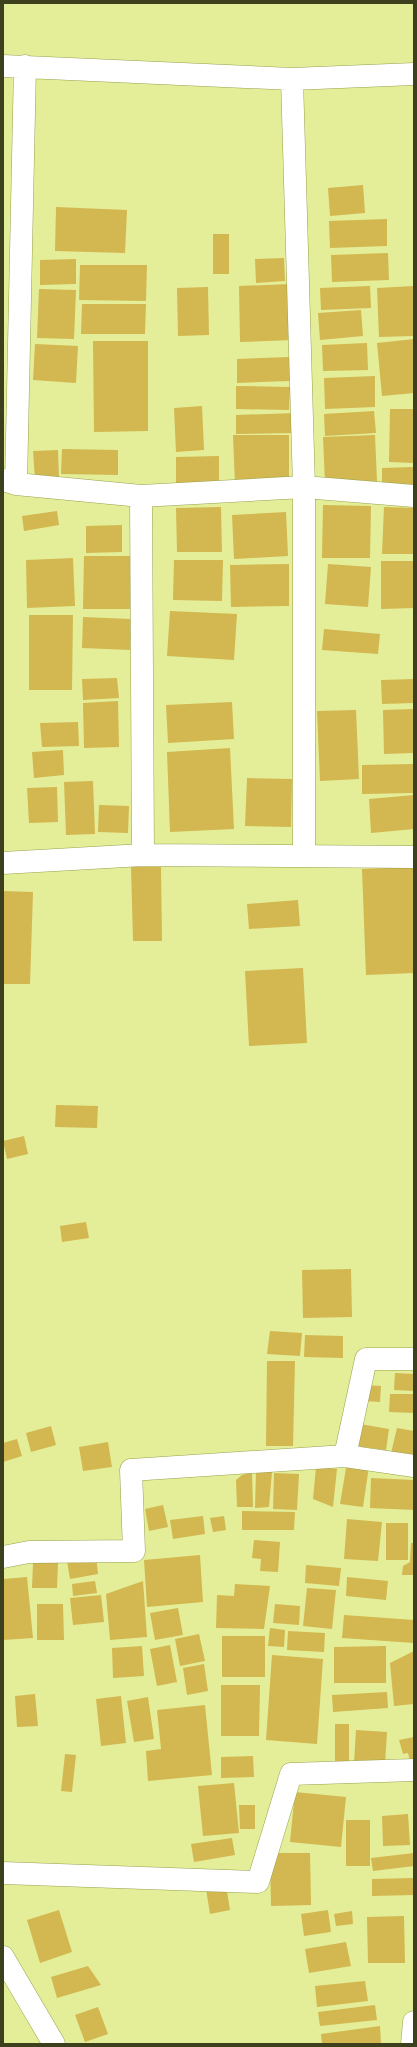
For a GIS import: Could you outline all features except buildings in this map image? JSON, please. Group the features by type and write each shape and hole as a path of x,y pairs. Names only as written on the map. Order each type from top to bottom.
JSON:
{"street":[{"path":"3,66 292,79 414,74"},
{"path":"25,66 9,482 141,496 304,487 414,496"},
{"path":"292,79 304,487 304,855"},
{"path":"141,496 143,855"},
{"path":"3,862 143,855 414,856"},
{"path":"345,1456 366,1359 414,1359"},
{"path":"3,1557 30,1552 134,1551 131,1470 345,1456 414,1466"},
{"path":"3,1873 258,1882 291,1774 414,1770"},
{"path":"3,1957 54,2044"},
{"path":"412,2044 414,2022"}]}
